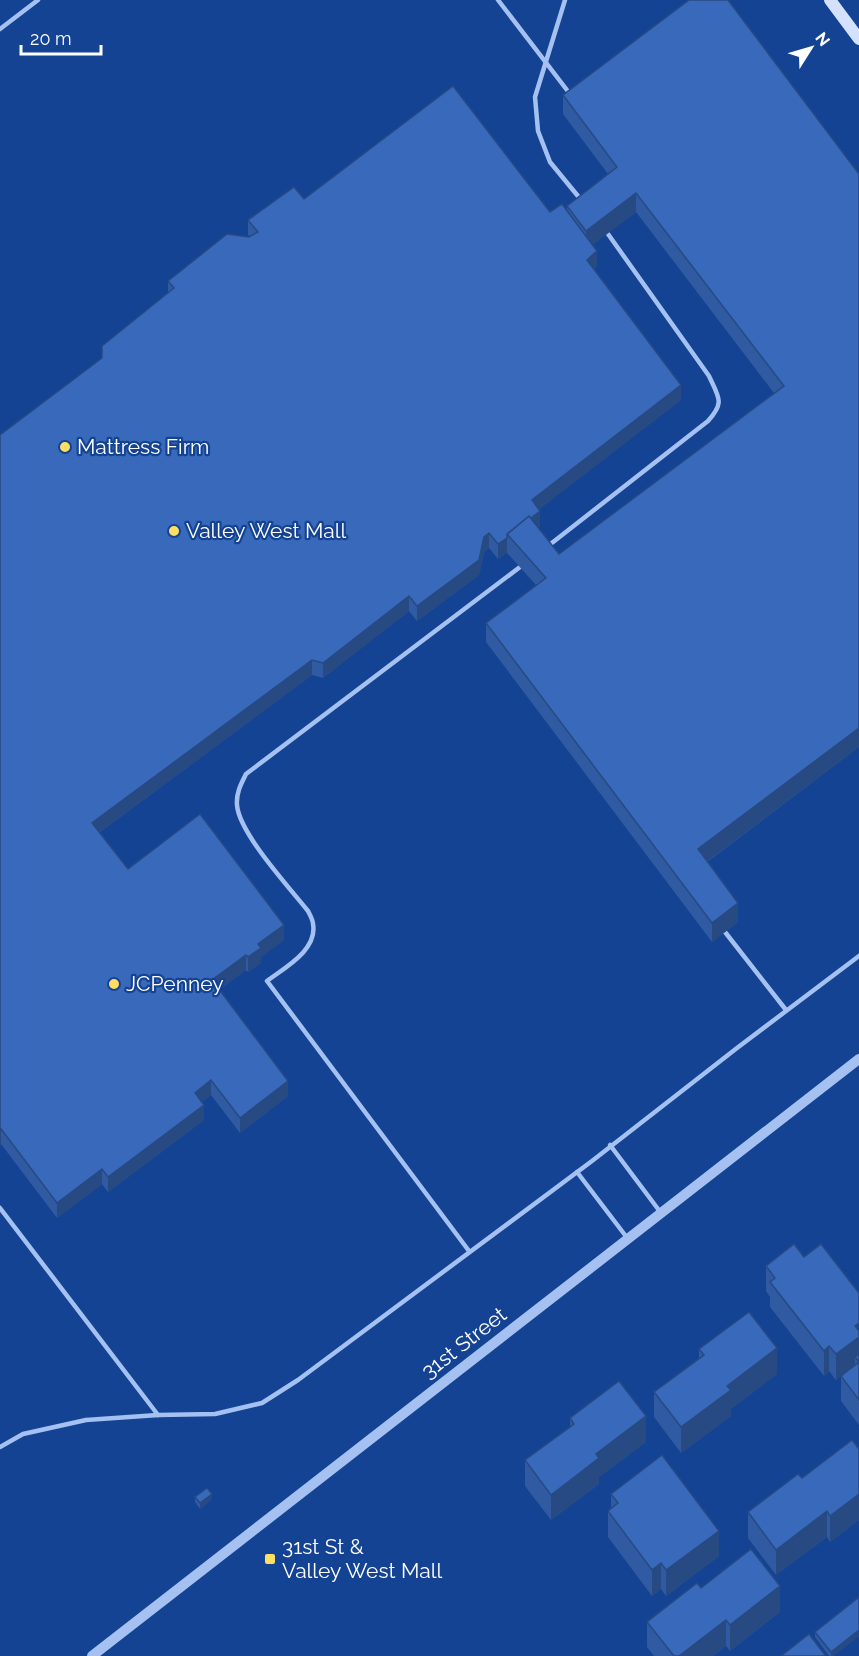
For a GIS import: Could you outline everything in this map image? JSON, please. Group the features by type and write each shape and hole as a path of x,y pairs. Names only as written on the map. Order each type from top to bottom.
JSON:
{"main road":[{"path":"830,0 859,39"}],"street":[{"name":"31st Street","path":"92,1656 859,1059"}],"lane":[{"path":"0,29 38,0"},
{"path":"498,0 577,103"},
{"path":"565,0 535,97 538,131 550,162 588,208"},
{"path":"542,551 708,421 719,409 719,398 709,376 608,234"},
{"path":"469,1251 267,981 301,955 313,936 314,924 308,910 242,824 237,806 238,789 246,774 520,567"},
{"path":"725,932 786,1010"},
{"path":"0,1447 23,1434 86,1420 215,1414 262,1403 298,1380 577,1172 859,956"},
{"path":"610,1145 661,1213"},
{"path":"577,1172 628,1239"},
{"path":"0,1208 158,1415"}],"building":[{"path":"689,0 728,0 859,174 859,728 698,849 738,903 712,923 486,623 546,578 507,534 529,516 559,554 784,386 636,193 586,231 567,206 617,167 563,95"},
{"path":"453,86 550,212 562,204 597,251 587,260 681,385 532,500 540,511 531,518 529,516 507,534 507,538 498,544 489,533 484,537 479,560 417,606 409,596 323,663 312,660 92,823 128,869 200,814 284,925 258,944 261,948 248,957 246,955 212,980 288,1081 240,1118 211,1080 195,1093 204,1105 108,1177 102,1169 57,1203 0,1130 0,435 102,358 102,346 174,288 168,281 227,234 249,237 258,232 248,220 294,187 304,199"},
{"path":"794,1244 804,1257 821,1244 859,1293 859,1323 855,1326 859,1331 859,1337 836,1354 829,1346 824,1351 770,1282 775,1278 766,1266"},
{"path":"749,1312 777,1348 727,1386 731,1390 681,1427 654,1392 704,1355 699,1349"},
{"path":"859,1362 859,1400 841,1376"},
{"path":"619,1381 646,1416 596,1454 599,1458 551,1495 525,1460 574,1424 570,1418"},
{"path":"852,1440 859,1449 859,1494 830,1516 827,1511 776,1550 748,1512 798,1474 802,1478"},
{"path":"662,1455 719,1531 666,1570 661,1563 652,1570 608,1511 618,1503 611,1494"},
{"path":"207,1488 212,1494 200,1503 195,1497"},
{"path":"751,1549 780,1586 730,1625 726,1620 679,1656 674,1656 647,1622 697,1583 701,1588"},
{"path":"859,1597 859,1630 831,1652 815,1632"},
{"path":"809,1634 824,1656 781,1656"}],"place":[{"name":"Mattress Firm","path":"65,447"},
{"name":"Valley West Mall","path":"174,531"},
{"name":"JCPenney","path":"114,984"},
{"name":"31st St & Valley West Mall","path":"270,1559"}]}
